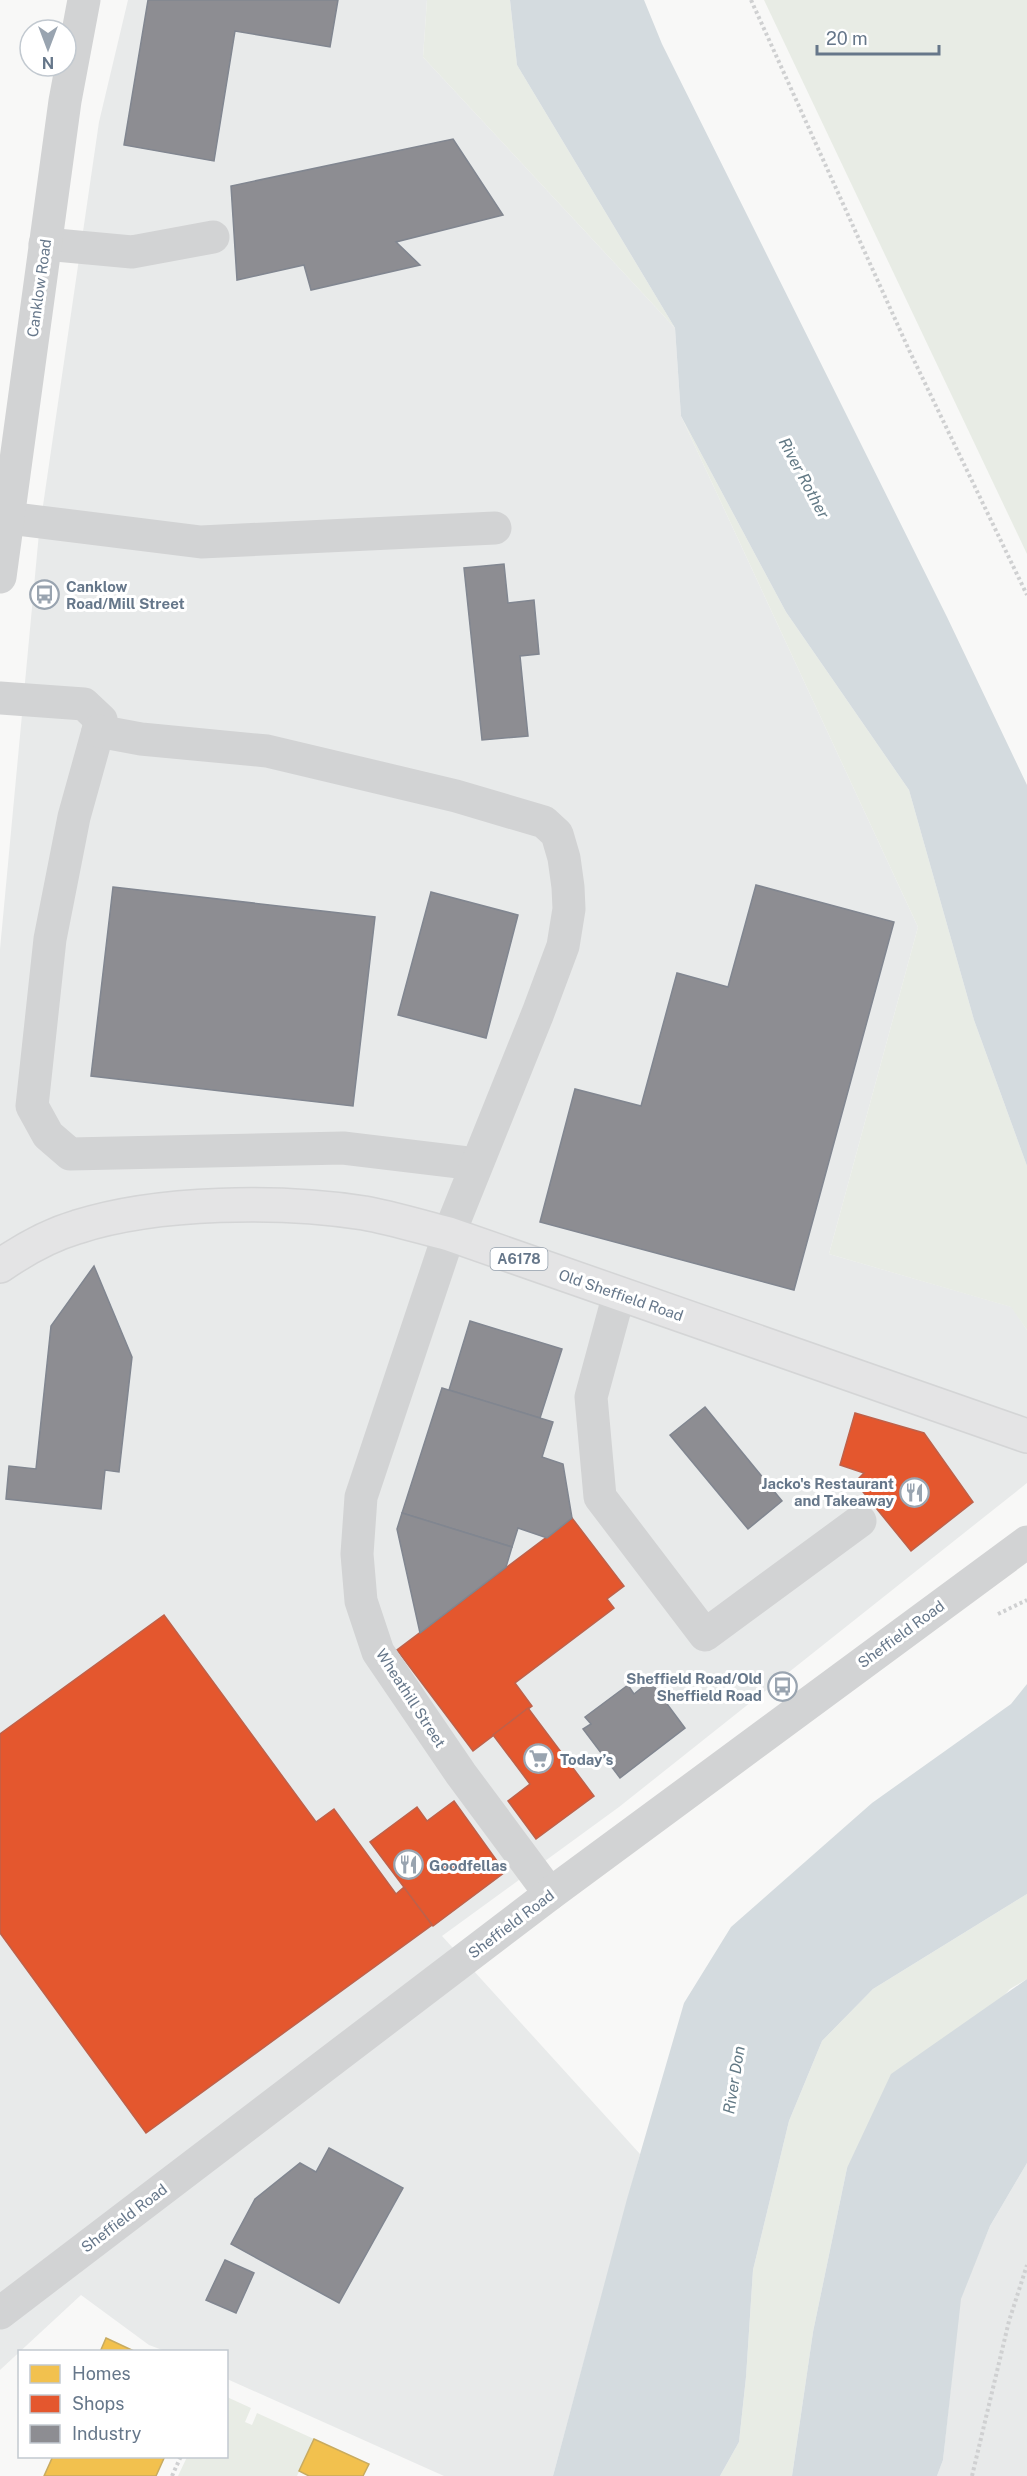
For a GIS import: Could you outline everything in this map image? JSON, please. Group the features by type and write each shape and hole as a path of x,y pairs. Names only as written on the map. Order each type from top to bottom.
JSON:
{"main road":[{"name":"Old Sheffield Road","path":"0,1266 22,1251 77,1227 148,1211 211,1207 322,1208 366,1213 448,1234 1027,1436"}],"street":[{"name":"Canklow Road","path":"0,578 4,534 64,101 84,0"},
{"path":"45,244 132,252 213,237"},
{"path":"4,534 201,542 495,528"},
{"path":"0,698 84,704 101,720 74,817 50,939 32,1106 48,1136 70,1154 343,1148 476,1164"},
{"name":"Wheathill Street","path":"98,731 141,739 267,751 456,796 544,822 557,834 564,858 568,887 566,931 538,1013 448,1234 361,1497 357,1554 361,1601 378,1652 461,1774 550,1894"},
{"path":"620,1294 591,1396 600,1497 705,1635 860,1521"},
{"name":"Sheffield Road","path":"0,2313 550,1894 1027,1542"}],"path":[{"path":"751,0 909,350 1027,595"},
{"path":"972,2476 1009,2321 1027,2265"},
{"path":"172,2476 181,2458"}],"shaded area":[{"path":"128,0 427,0 423,57 675,328 681,416 918,927 829,1254 1012,1307 1027,1330 1027,1483 619,1807 442,1936 640,2154 553,2476 444,2476 228,2379 228,2350 162,2350 149,2345 81,2295 22,2350 18,2350 18,2353 0,2370 0,949 39,533 99,122"},
{"path":"427,0 510,0 517,65 675,328 423,57"},
{"path":"764,0 1027,0 1027,554"},
{"path":"681,416 786,612 909,790 974,1020 1027,1166 1027,1330 1011,1307 829,1254 918,927"},
{"path":"1027,1894 1027,1979 1010,1989 847,2168 813,2332 792,2476 720,2476 739,2442 753,2270 789,2121 822,2041 873,1989"},
{"path":"1027,2163 1027,2476 937,2476 943,2460 960,2299 990,2226"},
{"path":"228,2397 251,2408 245,2422 252,2425 257,2413 314,2439 297,2476 178,2476 187,2458 228,2458"}],"water":[{"name":"River Rother","path":"510,0 644,0 662,44 947,617 1027,785 1027,1166 974,1020 909,790 786,612 681,416 675,328 517,65"},
{"name":"River Don","path":"1027,1684 1027,1894 873,1989 822,2041 789,2121 753,2270 739,2442 720,2476 553,2476 627,2199 684,2003 731,1927 872,1803 1011,1704"},
{"path":"1027,1979 1027,2163 990,2226 961,2299 943,2460 937,2476 792,2476 813,2332 847,2168 891,2074"}],"building: Homes":[{"path":"106,2338 132,2350 101,2350"},
{"path":"314,2439 369,2464 363,2476 309,2476 299,2471"},
{"path":"52,2458 164,2458 156,2476 44,2476"}],"building: Shops":[{"name":"Jacko's Restaurant and Takeaway","path":"855,1413 924,1433 973,1502 911,1551 855,1482 864,1473 840,1465"},
{"path":"572,1518 624,1586 607,1599 614,1608 515,1683 532,1706 473,1751 397,1650"},
{"path":"164,1615 316,1822 334,1809 396,1894 404,1887 432,1925 146,2133 0,1933 0,1734"},
{"name":"Today’s","path":"528,1708 594,1796 536,1839 508,1801 530,1784 493,1735"},
{"path":"454,1801 505,1872 433,1926 370,1842 417,1807 427,1821"}],"building: Industry":[{"path":"148,0 338,0 330,47 235,31 214,161 124,145"},
{"path":"453,139 503,215 396,242 420,265 311,290 304,265 237,280 231,186"},
{"path":"504,564 508,603 534,600 539,654 520,656 528,736 482,740 464,568"},
{"path":"756,885 894,922 794,1290 540,1222 575,1089 641,1106 677,973 728,987"},
{"path":"113,887 375,917 353,1106 91,1076"},
{"path":"431,892 518,915 486,1038 398,1015"},
{"path":"94,1266 132,1357 119,1472 105,1470 101,1509 6,1499 9,1466 36,1469 51,1326"},
{"path":"470,1321 562,1349 540,1418 449,1390"},
{"path":"442,1388 553,1422 542,1457 563,1464 572,1518 547,1538 518,1528 512,1547 402,1513"},
{"path":"705,1407 782,1501 748,1529 670,1435"},
{"path":"402,1513 512,1547 506,1567 420,1633 397,1529"},
{"path":"650,1681 685,1728 620,1778 583,1729 591,1724 585,1717 628,1685 634,1694"},
{"path":"329,2148 403,2188 339,2303 231,2244 255,2199 300,2163 316,2172"},
{"path":"225,2260 254,2273 236,2313 206,2300"}],"place":[{"name":"Canklow Road/Mill Street","path":"45,595"},
{"name":"Jacko's Restaurant and Takeaway","path":"915,1492"},
{"name":"Sheffield Road/Old Sheffield Road","path":"783,1687"},
{"name":"Today’s","path":"539,1759"},
{"name":"Goodfellas","path":"408,1865"}]}
